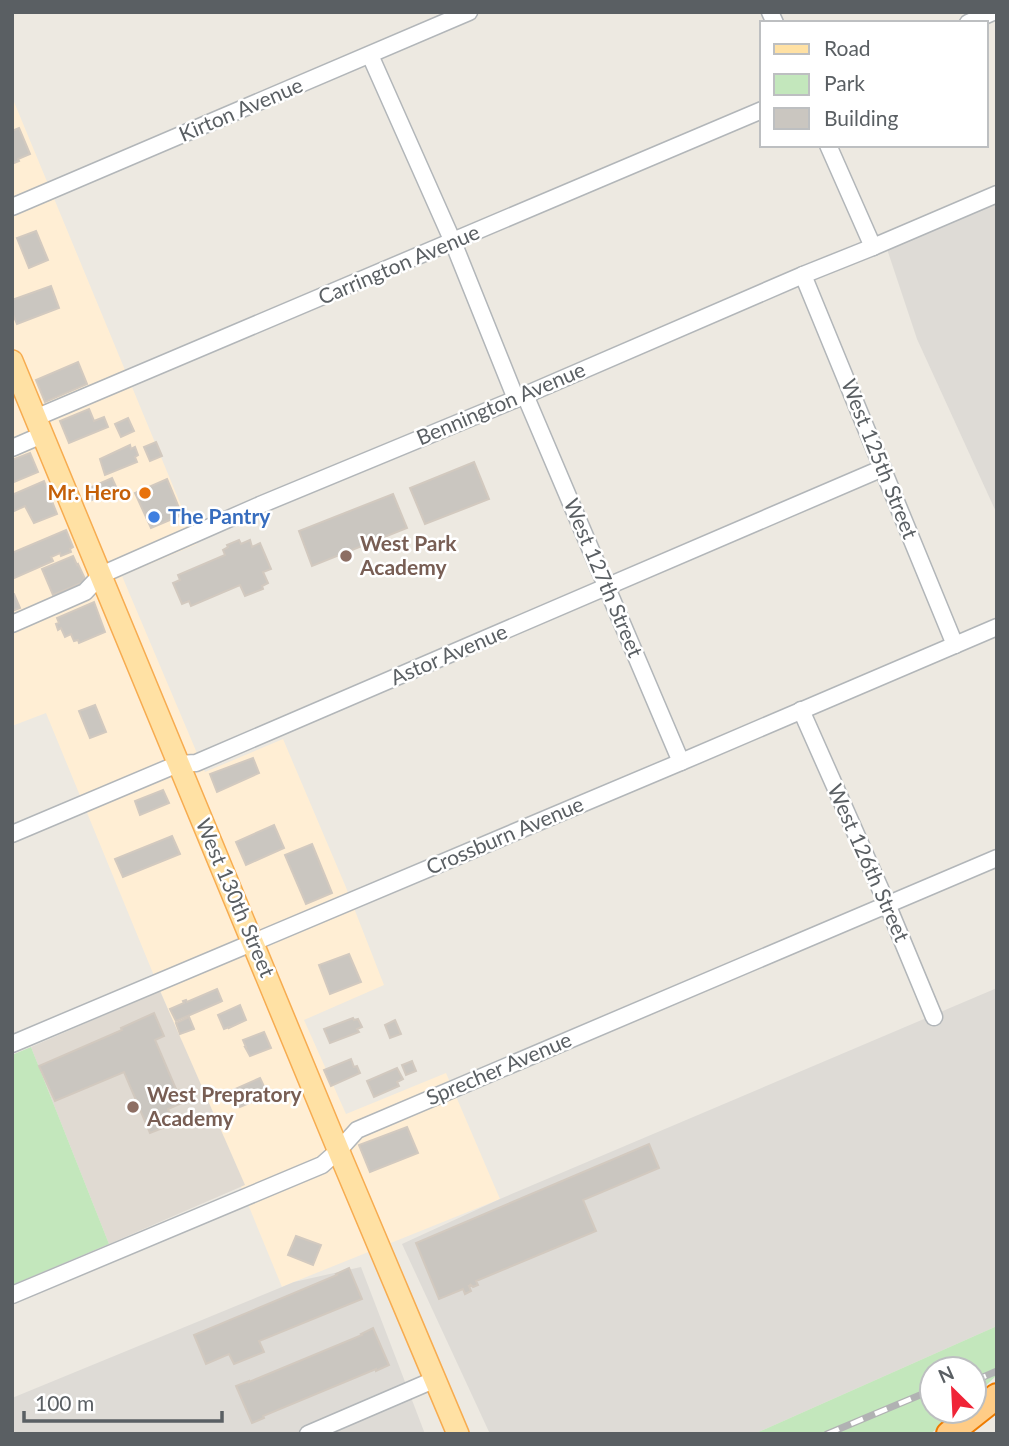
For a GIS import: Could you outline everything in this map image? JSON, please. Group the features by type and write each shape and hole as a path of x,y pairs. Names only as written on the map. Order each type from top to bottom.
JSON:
{"highway":[{"path":"955,1429 997,1396"}],"main road":[{"name":"West 130th Street","path":"12,361 458,1434"}],"street":[{"name":"Kirton Avenue","path":"12,208 469,12"},
{"path":"973,21 993,12"},
{"name":"West 127th Street","path":"370,55 607,587 681,762"},
{"name":"Carrington Avenue","path":"12,448 39,426 453,242 760,111"},
{"path":"829,147 873,247"},
{"name":"Bennington Avenue","path":"12,624 85,592 101,575 260,505 997,194"},
{"name":"West 125th Street","path":"803,275 954,645"},
{"name":"Astor Avenue","path":"12,834 178,764 196,763 883,468"},
{"name":"Crossburn Avenue","path":"12,1044 997,626"},
{"name":"West 126th Street","path":"801,710 887,904 933,1017"},
{"name":"Sprecher Avenue","path":"12,1295 321,1165 357,1130 997,858"},
{"path":"308,1434 436,1380"}],"shaded area":[{"path":"12,97 197,544 122,576 205,772 283,739 384,985 304,1020 346,1114 446,1073 500,1199 282,1287 46,713 12,726"},
{"path":"997,198 997,514 917,339 887,249"},
{"path":"997,988 997,1326 932,1355 918,1355 918,1361 754,1434 490,1434 402,1244 500,1199"},
{"name":"West Prepratory Academy","path":"160,991 245,1185 109,1244 31,1047"},
{"path":"361,1267 425,1434 12,1434 12,1398 294,1282"}],"green space":[{"path":"31,1047 109,1244 12,1285 12,1055"},
{"path":"997,1326 997,1375 988,1384 988,1355 932,1355"},
{"path":"918,1361 918,1425 941,1425 930,1434 754,1434"}],"building":[{"path":"19,128 30,154 14,163 12,131"},
{"path":"36,231 48,260 29,268 17,238"},
{"path":"51,286 59,308 17,324 12,312 12,300"},
{"path":"78,362 87,384 45,402 36,380"},
{"path":"89,409 94,421 104,417 108,427 69,443 60,421"},
{"path":"128,418 134,431 121,437 115,424"},
{"path":"156,442 162,456 150,461 144,447"},
{"path":"130,445 131,449 135,447 137,462 105,475 100,459"},
{"path":"30,453 38,472 14,482 12,460"},
{"path":"474,462 489,499 425,524 410,488"},
{"path":"112,478 117,489 92,500 87,489"},
{"path":"167,479 182,515 151,528 135,493"},
{"path":"44,481 57,514 34,523 25,506 12,512 12,495"},
{"path":"393,494 407,528 312,566 299,531"},
{"path":"66,530 73,547 71,552 51,557 53,561 12,579 12,553"},
{"path":"239,540 241,544 250,540 252,547 260,543 271,569 263,572 268,583 262,586 263,589 245,596 240,585 191,606 189,601 182,604 173,583 180,580 178,575 225,555 223,550 227,545"},
{"path":"73,556 86,581 53,595 42,569"},
{"path":"12,594 20,608 12,611"},
{"path":"94,602 105,632 79,643 78,640 74,641 71,634 65,637 61,628 58,630 57,618"},
{"path":"95,705 106,732 90,738 79,711"},
{"path":"253,758 259,773 217,792 210,774"},
{"path":"163,790 169,803 140,815 135,801"},
{"path":"274,825 284,848 246,865 236,842"},
{"path":"172,836 180,854 123,877 115,859"},
{"path":"312,844 332,893 306,904 285,855"},
{"path":"349,954 361,982 330,994 319,965"},
{"path":"217,989 222,1001 176,1021 170,1009 184,1003 183,1001 187,1002"},
{"path":"240,1005 246,1020 224,1029 218,1015"},
{"path":"154,1013 164,1036 155,1040 182,1103 168,1109 170,1114 165,1117 168,1126 150,1133 124,1072 55,1101 39,1066"},
{"path":"189,1017 194,1029 180,1034 176,1023"},
{"path":"353,1018 358,1019 362,1027 357,1029 359,1032 330,1043 324,1029"},
{"path":"395,1020 401,1034 390,1038 385,1025"},
{"path":"264,1032 271,1048 250,1056 243,1040"},
{"path":"351,1059 360,1073 331,1086 324,1070"},
{"path":"412,1061 416,1071 406,1075 402,1065"},
{"path":"397,1068 403,1079 397,1082 399,1086 374,1097 367,1081"},
{"path":"260,1078 268,1095 240,1107 233,1090"},
{"path":"407,1127 418,1153 370,1172 359,1145"},
{"path":"649,1144 659,1168 583,1200 596,1231 476,1281 478,1285 473,1287 470,1284 471,1291 465,1294 463,1289 439,1299 416,1243"},
{"path":"296,1236 321,1245 313,1265 288,1255"},
{"path":"349,1268 362,1299 259,1341 264,1352 234,1364 229,1354 206,1364 194,1335"},
{"path":"373,1328 389,1365 263,1416 264,1418 252,1423 236,1386 362,1335"}],"railway":[{"path":"988,1375 997,1371"},
{"path":"827,1434 918,1396"}],"place":[{"name":"Mr. Hero","path":"145,493"},
{"name":"The Pantry","path":"154,517"},
{"name":"West Park Academy","path":"346,556"},
{"name":"West Prepratory Academy","path":"133,1107"}]}
